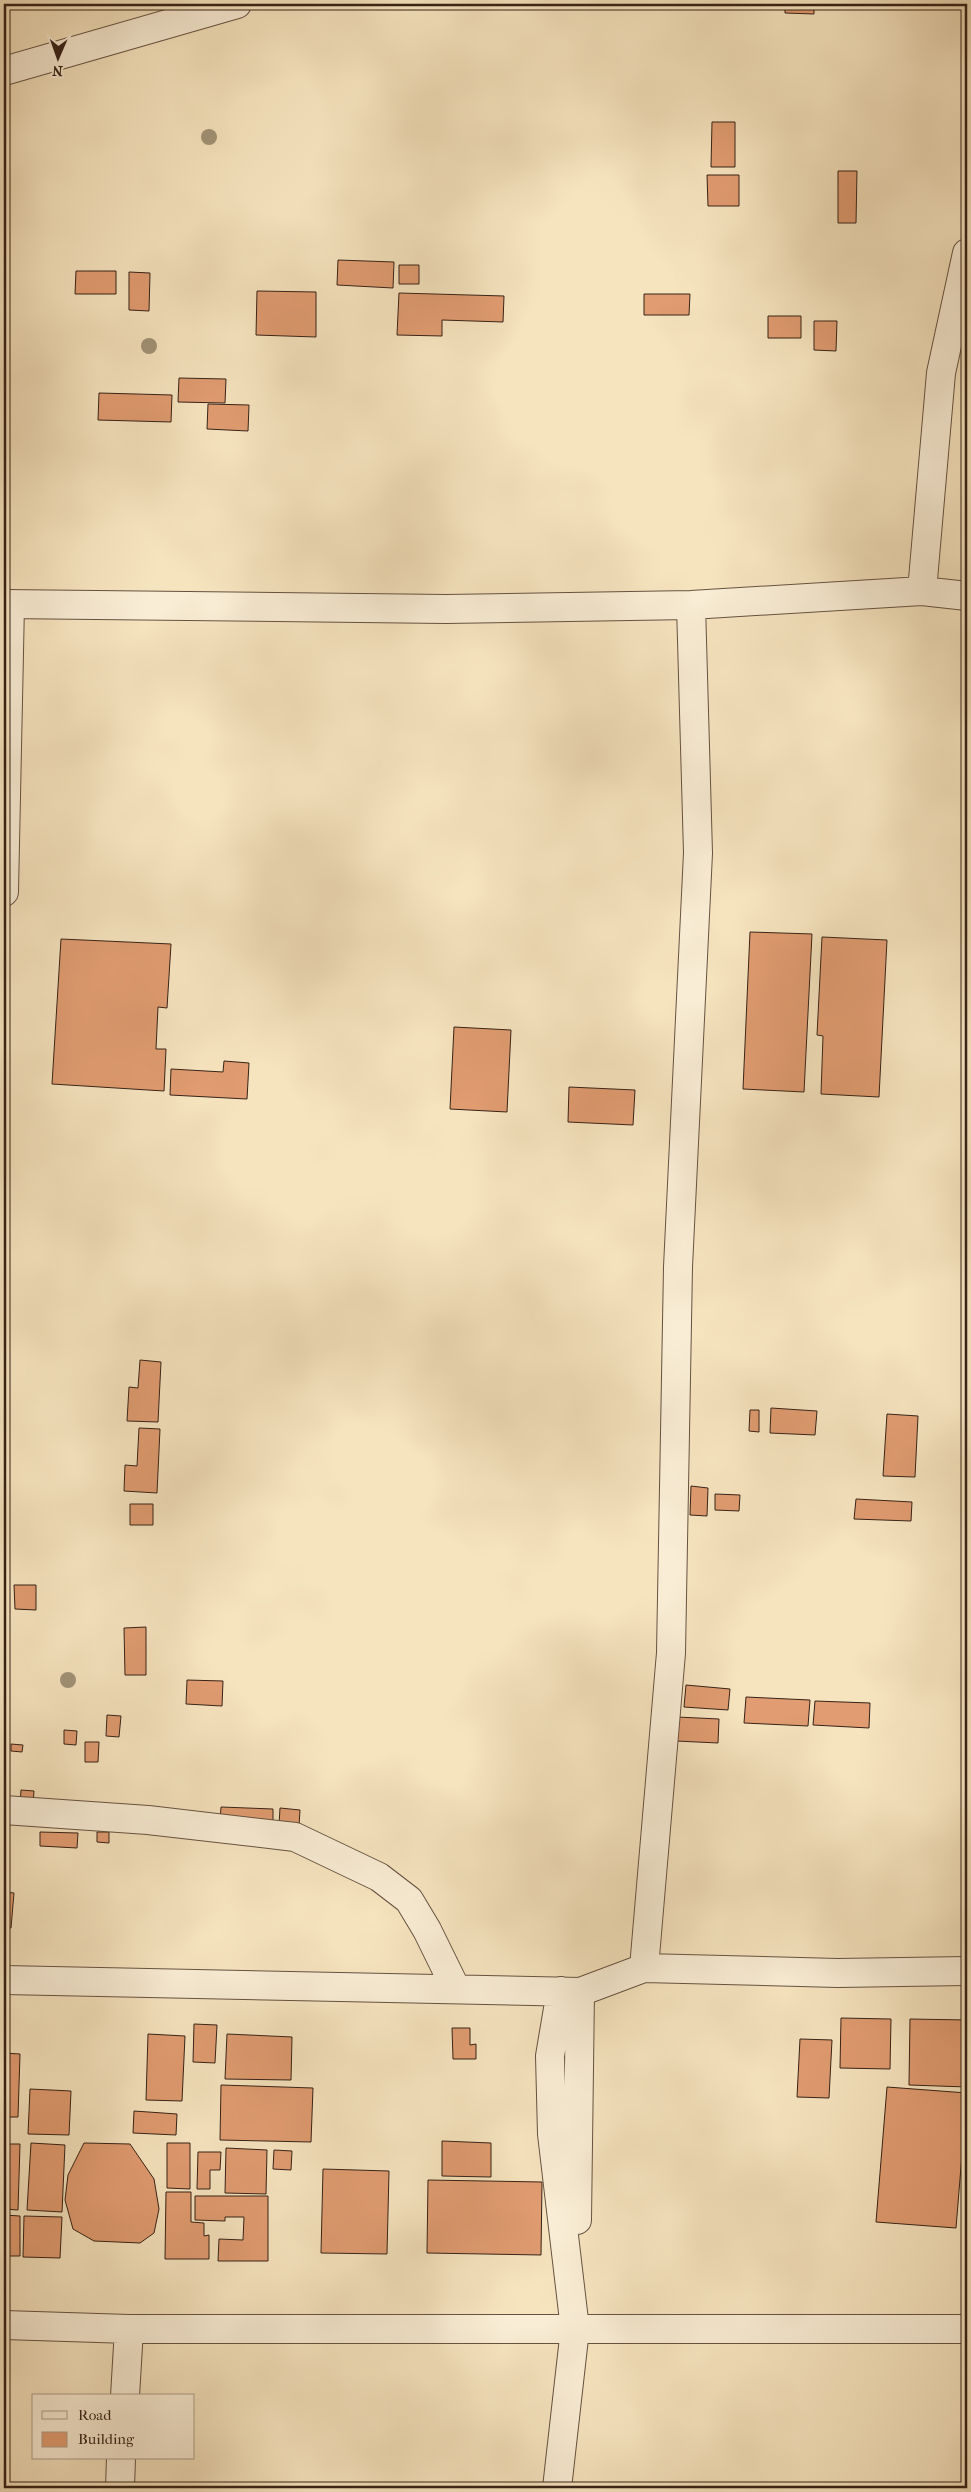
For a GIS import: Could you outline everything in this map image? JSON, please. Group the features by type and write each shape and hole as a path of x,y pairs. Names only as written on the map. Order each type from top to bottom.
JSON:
{"street":[{"path":"4,71 237,4"},
{"path":"922,591 941,373 967,253"},
{"path":"4,892 7,604 446,609 691,605 922,591 967,596"},
{"path":"644,1968 671,1653 678,1267 698,854 691,605"},
{"path":"4,1810 148,1820 296,1837 379,1877 409,1900 427,1930 456,1989"},
{"path":"4,1980 571,1992 644,1968 838,1973 967,1971"},
{"path":"557,2488 575,2329 552,2134 550,2056 571,1992"},
{"path":"4,2325 129,2329 967,2329"},
{"path":"125,2394 129,2329"},
{"path":"120,2488 121,2460"}],"building":[{"path":"785,4 814,4 814,14 785,13"},
{"path":"712,122 735,122 735,167 711,167"},
{"path":"838,171 857,171 856,223 838,223"},
{"path":"707,175 739,175 739,206 708,206"},
{"path":"338,260 394,262 393,288 337,285"},
{"path":"399,265 419,265 419,284 399,284"},
{"path":"76,271 116,271 116,294 75,294"},
{"path":"129,272 150,273 149,311 129,310"},
{"path":"257,291 316,292 316,337 256,335"},
{"path":"399,293 504,296 503,322 442,320 442,336 397,335"},
{"path":"644,294 690,294 689,315 644,315"},
{"path":"768,316 801,316 801,338 768,338"},
{"path":"814,321 837,321 836,351 814,350"},
{"path":"179,378 226,379 225,403 178,402"},
{"path":"99,393 172,395 171,422 98,420"},
{"path":"208,404 249,405 248,431 207,429"},
{"path":"750,932 812,934 804,1092 743,1089"},
{"path":"822,937 887,940 879,1097 821,1094 823,1036 817,1035"},
{"path":"61,939 171,944 167,1008 158,1007 156,1049 166,1049 164,1091 52,1084"},
{"path":"454,1027 511,1030 507,1112 450,1109"},
{"path":"224,1061 249,1063 247,1099 170,1095 171,1069 223,1072"},
{"path":"569,1087 635,1090 633,1125 568,1122"},
{"path":"140,1360 161,1362 158,1422 127,1421 129,1387 138,1388"},
{"path":"771,1408 817,1411 815,1435 770,1433"},
{"path":"750,1410 759,1410 759,1432 749,1431"},
{"path":"887,1414 918,1416 915,1477 883,1476"},
{"path":"139,1428 160,1429 157,1493 124,1491 125,1465 137,1466"},
{"path":"691,1486 708,1488 707,1516 690,1515"},
{"path":"715,1494 740,1495 739,1511 715,1510"},
{"path":"856,1499 912,1502 911,1521 854,1519"},
{"path":"130,1504 153,1504 153,1525 130,1525"},
{"path":"14,1585 36,1585 36,1610 15,1609"},
{"path":"146,1627 146,1675 125,1675 124,1628"},
{"path":"187,1680 223,1681 222,1706 186,1704"},
{"path":"686,1685 730,1689 728,1710 684,1707"},
{"path":"746,1697 810,1700 808,1726 744,1723"},
{"path":"815,1701 870,1703 869,1728 813,1725"},
{"path":"107,1715 121,1716 119,1737 106,1736"},
{"path":"677,1717 719,1719 718,1743 676,1741"},
{"path":"4,1728 9,1728 8,1742 4,1742"},
{"path":"64,1730 77,1731 76,1745 64,1744"},
{"path":"85,1742 99,1742 98,1762 85,1762"},
{"path":"11,1744 23,1745 22,1752 11,1751"},
{"path":"21,1790 34,1791 33,1805 20,1805"},
{"path":"221,1807 273,1809 273,1823 220,1821"},
{"path":"280,1808 300,1810 299,1826 279,1825"},
{"path":"40,1832 78,1833 77,1848 40,1846"},
{"path":"97,1832 109,1832 109,1843 97,1842"},
{"path":"4,1892 14,1893 11,1928 4,1927"},
{"path":"841,2018 891,2019 890,2069 840,2068"},
{"path":"910,2019 967,2020 967,2087 909,2085"},
{"path":"194,2024 217,2025 215,2063 193,2062"},
{"path":"452,2028 470,2028 470,2045 476,2044 476,2059 453,2059"},
{"path":"148,2034 185,2036 182,2101 146,2100"},
{"path":"227,2034 292,2037 291,2080 225,2079"},
{"path":"800,2039 832,2040 829,2098 797,2097"},
{"path":"4,2053 20,2054 18,2117 4,2117"},
{"path":"221,2085 313,2088 311,2142 220,2140"},
{"path":"887,2087 967,2093 956,2228 876,2222"},
{"path":"30,2089 71,2091 69,2135 28,2134"},
{"path":"134,2111 177,2114 176,2135 133,2133"},
{"path":"442,2141 491,2143 491,2177 442,2176"},
{"path":"31,2143 65,2145 62,2212 27,2210"},
{"path":"84,2143 130,2144 154,2179 159,2209 154,2233 140,2243 94,2241 73,2229 65,2200 68,2175"},
{"path":"167,2143 190,2143 190,2189 167,2188"},
{"path":"4,2144 20,2144 18,2210 4,2209"},
{"path":"226,2148 267,2150 266,2194 225,2193"},
{"path":"274,2150 292,2151 291,2170 273,2169"},
{"path":"198,2152 221,2152 220,2170 210,2170 210,2189 197,2189"},
{"path":"323,2169 389,2171 387,2254 321,2253"},
{"path":"428,2180 542,2182 541,2255 427,2253"},
{"path":"166,2192 191,2192 191,2222 204,2223 204,2236 209,2235 209,2259 165,2259"},
{"path":"195,2196 268,2196 268,2261 218,2261 219,2239 243,2240 244,2217 225,2217 225,2221 195,2220"},
{"path":"4,2215 20,2216 20,2256 4,2256"},
{"path":"24,2216 62,2217 60,2258 23,2257"}]}
